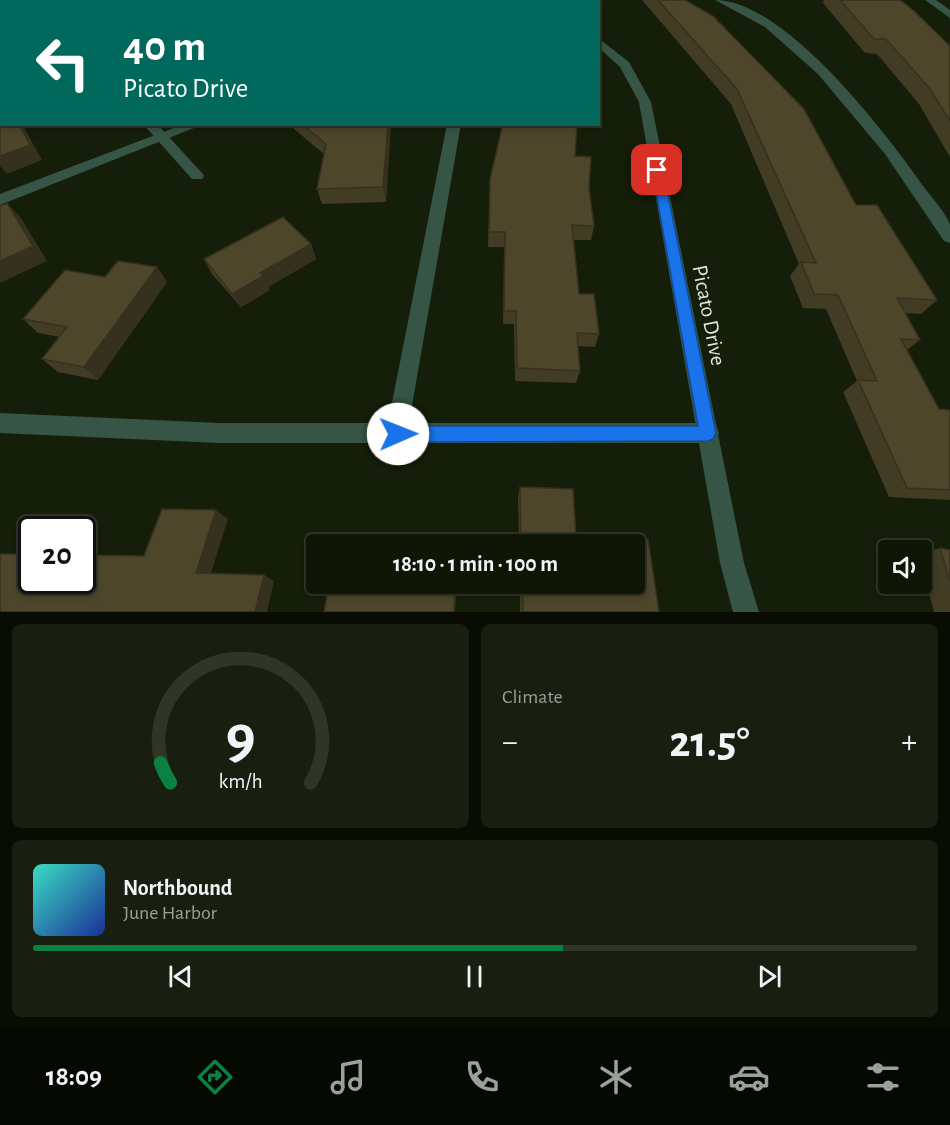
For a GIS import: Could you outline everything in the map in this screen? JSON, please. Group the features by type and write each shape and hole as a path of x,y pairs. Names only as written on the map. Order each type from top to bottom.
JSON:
{"street":[{"path":"720,0 768,24 855,105 915,183 950,237"},
{"path":"930,0 950,15"},
{"name":"Picato Drive","path":"600,43 625,65 645,102 732,563 746,612"},
{"path":"151,126 197,176"},
{"path":"0,200 193,126"},
{"path":"398,434 454,126"},
{"path":"0,423 219,432 708,433"}],"building":[{"path":"658,0 685,0 713,16 804,109 856,205 877,205 937,300 897,298 920,340 901,339 939,409 950,410 950,490 907,488 858,380 877,381 838,295 814,294 801,262 816,263 737,89"},
{"path":"840,0 900,0 950,46 950,121 930,89 886,39 874,39"},
{"path":"0,126 20,126 30,145 0,156"},
{"path":"304,126 388,126 383,187 317,189 326,144"},
{"path":"503,126 577,126 575,156 591,157 589,188 594,226 572,225 579,294 594,294 599,334 577,333 580,371 517,368 516,311 504,311 505,232 489,232 490,179"},
{"path":"7,203 33,246 0,261 0,206"},
{"path":"283,217 311,244 260,273 263,276 232,294 204,259"},
{"path":"118,261 157,267 84,367 42,359 67,327 23,319 65,270 105,277"},
{"path":"520,487 573,489 576,534 521,534"},
{"path":"162,509 216,510 196,573 264,575 255,612 0,612 0,554 18,554 18,594 96,594 96,555 144,556"},
{"path":"645,539 648,539 659,612 523,612 522,594 645,594"},
{"path":"940,548 950,550 950,581"},
{"path":"327,594 455,594 454,612 324,612"}],"route":[{"path":"398,434 708,433 657,170"}]}
